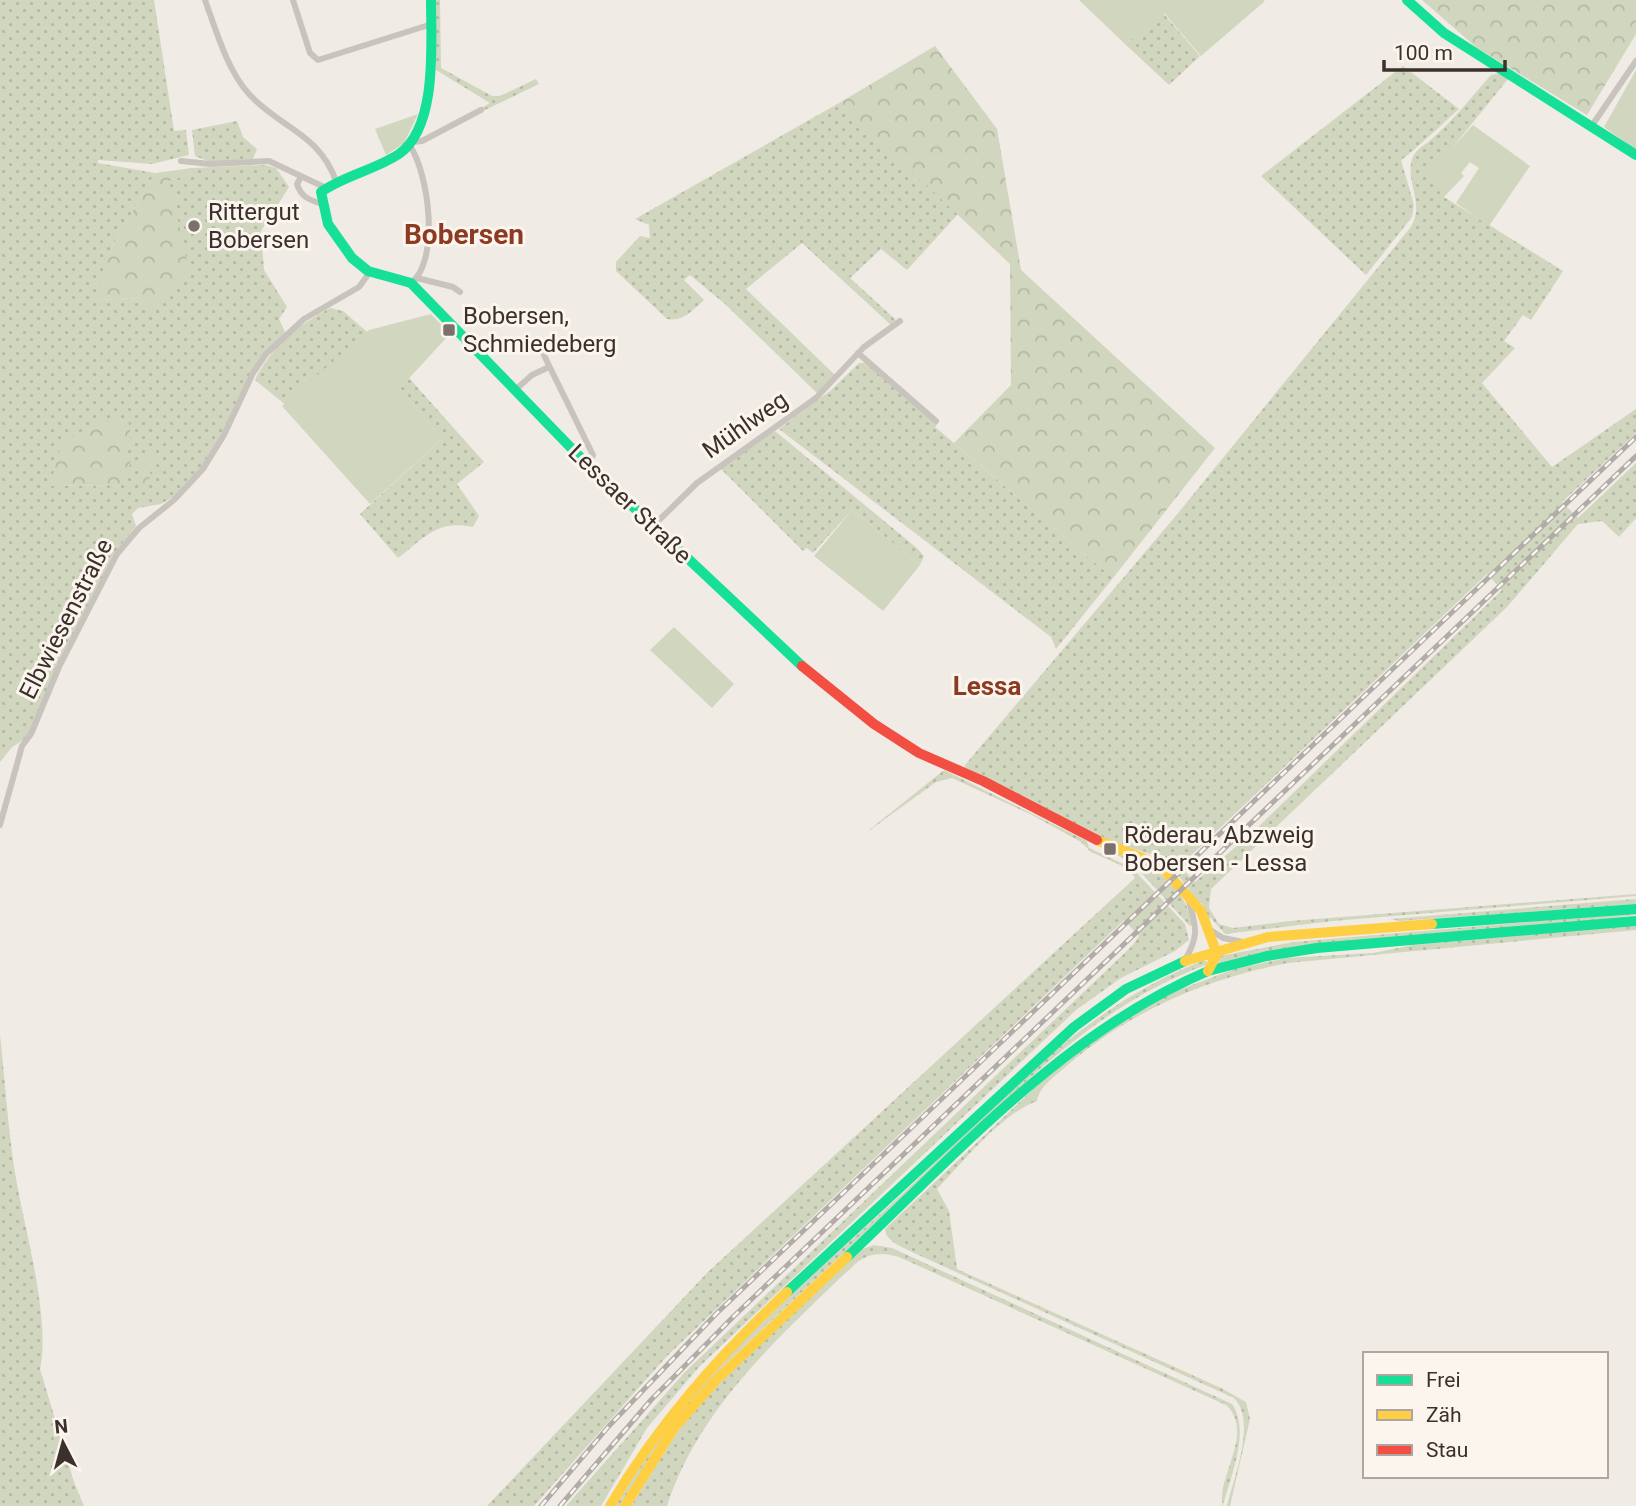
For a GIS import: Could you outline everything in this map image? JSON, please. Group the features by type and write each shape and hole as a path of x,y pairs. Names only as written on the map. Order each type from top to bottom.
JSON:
{"main road":[{"path":"370,272 343,246 322,194 336,181 397,155 411,144 430,88 431,0"},
{"path":"1407,0 1444,33 1636,155"},
{"name":"Lessaer Straße","path":"370,272 414,281 514,391 588,464 768,638 857,711 919,753 1093,838 1151,860 1169,873 1188,897 1210,929 1216,950"},
{"path":"610,1506 645,1447 698,1381 758,1321 1074,1027 1126,989 1185,961 1243,942 1268,937 1636,909"},
{"path":"625,1506 674,1427 717,1379 1027,1088 1066,1054 1141,1001 1208,971 1267,956 1317,948 1636,920"},
{"path":"1208,971 1215,961 1216,950"}],"street":[{"path":"205,0 243,87 259,104 321,150 336,181"},
{"path":"293,0 310,53 318,60 432,24"},
{"path":"1591,127 1636,61"},
{"path":"460,292 453,287 414,281 421,271 430,217 421,170 411,144 422,141 481,110"},
{"path":"181,161 210,164 269,161 300,177 322,194"},
{"path":"300,177 297,184 304,198 322,194"},
{"name":"Elbwiesenstraße","path":"0,825 22,746 32,734 59,667 117,554 139,528 174,500 203,469 225,435 253,373 266,354 304,319 359,287 370,272"},
{"name":"Mühlweg","path":"653,526 705,477 822,393 858,353 900,321"},
{"path":"536,339 593,455 588,464"},
{"path":"858,353 936,421"},
{"path":"514,391 532,375 549,367"},
{"path":"1185,961 1196,939 1196,925 1188,897"},
{"path":"1210,929 1223,938 1243,942"}],"green space":[{"path":"0,0 154,0 174,131 186,130 189,155 152,164 98,160 98,163 155,173 113,245 96,300 141,298 149,317 169,181 192,173 192,168 265,165 276,168 289,187 261,231 264,270 287,307 279,319 285,332 252,371 224,434 203,467 173,497 161,504 138,508 132,514 136,526 115,552 28,737 12,747 0,762","holes":["124,449 125,485 50,486"]},
{"path":"435,0 440,0 441,68 492,96 500,96 536,79 539,84 483,111 481,108 490,103 436,70"},
{"path":"1079,0 1265,1 1201,56 1164,13 1125,44"},
{"path":"1422,0 1636,0 1636,34 1587,115 1476,47"},
{"path":"1163,13 1200,56 1169,85 1125,44"},
{"path":"935,46 997,129 1021,270 1215,448 1113,578 954,443 1011,385 1010,264 839,103"},
{"path":"1403,66 1459,109 1401,160 1414,205 1412,217 1366,275 1261,176"},
{"path":"1636,70 1636,150 1604,127"},
{"path":"1499,73 1508,79 1445,157 1442,154 1444,197 1563,271 1531,320 1523,315 1504,341 1515,348 1482,383 1552,467 1636,409 1636,433 1562,502 1578,518 1636,463 1636,518 1619,537 1602,521 1578,524 1507,607 1211,889 1209,908 1219,924 1233,928 1291,921 1636,896 1333,921 1225,934 1211,918 1208,919 1202,903 1199,903 1175,871 1160,857 1105,840 965,768 965,765 1179,512 1410,228 1416,210 1411,177 1413,156 1453,119 1491,75","holes":["1487,574 1502,590 1254,831 1195,882 1180,866"]},
{"path":"839,103 959,213 907,270 881,249 850,278 896,320 891,325 802,243 746,289 836,376 817,393 725,304 690,275 684,280 704,300 683,317 667,319 616,271 616,262 640,236 650,238 649,225 635,219"},
{"path":"418,114 404,143 386,155 375,129"},
{"path":"237,121 243,137 257,149 253,159 210,162 195,156 192,130"},
{"path":"1473,125 1530,166 1489,226 1456,203 1479,168 1470,162 1461,173 1464,176 1444,197 1423,174 1442,154 1445,156"},
{"path":"192,168 192,173 169,181 189,269 148,318 141,298 95,300 113,245 155,173"},
{"path":"330,308 343,311 367,332 287,406 255,380 269,357 286,338"},
{"path":"431,314 450,334 400,388 442,439 370,504 282,406 369,330"},
{"path":"859,363 867,363 937,424 935,427 1113,578 1056,649 1051,637 779,429 830,391"},
{"path":"409,378 484,462 457,484 479,516 473,527 461,525 440,528 398,558 360,514 442,439 400,388"},
{"path":"102,419 129,423 131,441 124,450 125,458 131,460 125,485 50,486 61,444"},
{"path":"775,431 918,549 924,556 920,565 852,510 813,553 807,548 803,551 720,468"},
{"path":"150,448 161,459 150,473 149,485 138,486 138,458"},
{"path":"852,510 920,565 883,611 814,556"},
{"path":"674,627 734,684 712,708 650,650"},
{"path":"944,770 1087,841 1089,848 1132,868 1185,924 1189,940 1175,951 1121,978 1076,1010 699,1367 647,1428 601,1506 566,1506 685,1372 1133,945 1139,936 1124,920 667,1356 534,1506 487,1506 708,1272 1135,878 1127,868 1091,852 1081,842 1032,815 952,778 936,782 863,835"},
{"path":"1115,850 1154,869 1164,877 1181,896 1193,924 1190,926 1134,865 1114,853"},
{"path":"1636,899 1636,904 1400,921 1390,919"},
{"path":"1636,913 1218,964 1220,956 1294,942"},
{"path":"1636,925 1636,930 1288,963 1227,978 1197,989 1141,1015 1088,1049 1047,1083 1040,1091 1037,1101 996,1128 937,1189 949,1211 957,1269 1221,1388 1246,1402 1250,1419 1230,1506 1227,1506 1244,1435 1241,1408 1234,1398 914,1253 896,1244 886,1234 885,1229 1057,1067 1106,1029 1173,992 1235,969 1286,958 1373,953 1414,945"},
{"path":"1205,960 1205,965 1154,988 1107,1016 1063,1049 1021,1086 720,1369 620,1506 615,1506 659,1436 679,1409 715,1370 766,1318 1006,1095 1079,1032 1119,1004 1160,980"},
{"path":"0,1035 15,1173 39,1299 42,1325 40,1369 74,1482 84,1506 0,1506"},
{"path":"874,1245 892,1248 1232,1404 1240,1427 1239,1440 1223,1506 1224,1483 1233,1456 1237,1428 1234,1416 1226,1405 899,1257 881,1254 855,1264 799,1317 746,1374 721,1404 700,1436 681,1470 667,1506 631,1506 678,1431 723,1379 860,1250"}],"railway":[{"path":"541,1506 609,1426 715,1315 1636,437"},
{"path":"560,1506 651,1400 734,1316 1636,456"}],"traffic: fast":[{"path":"431,0 430,83 420,125 412,141 399,154 321,192 328,224 352,258 368,271 411,283 579,456 802,666"},
{"path":"1407,0 1444,33 1636,155"},
{"path":"1432,924 1636,909"},
{"path":"1208,971 1267,956 1317,948 1636,921"},
{"path":"787,1292 1074,1027 1126,989 1185,961"},
{"path":"847,1257 972,1136 1060,1061 1156,996 1208,971"}],"traffic: slow":[{"path":"1097,840 1160,865 1201,911 1217,954 1208,971"},
{"path":"1185,961 1268,937 1432,924"},
{"path":"625,1506 674,1428 717,1379 847,1257"},
{"path":"610,1506 669,1419 737,1341 787,1292"}],"traffic: jam":[{"path":"802,666 874,724 919,753 983,781 1097,840"}],"place":[{"name":"Rittergut Bobersen","path":"194,226"},
{"name":"Bobersen, Schmiedeberg","path":"449,330"},
{"name":"Röderau, Abzweig Bobersen - Lessa","path":"1110,849"}],"district":[{"name":"Bobersen","path":"464,234"},
{"name":"Lessa","path":"987,686"}]}
